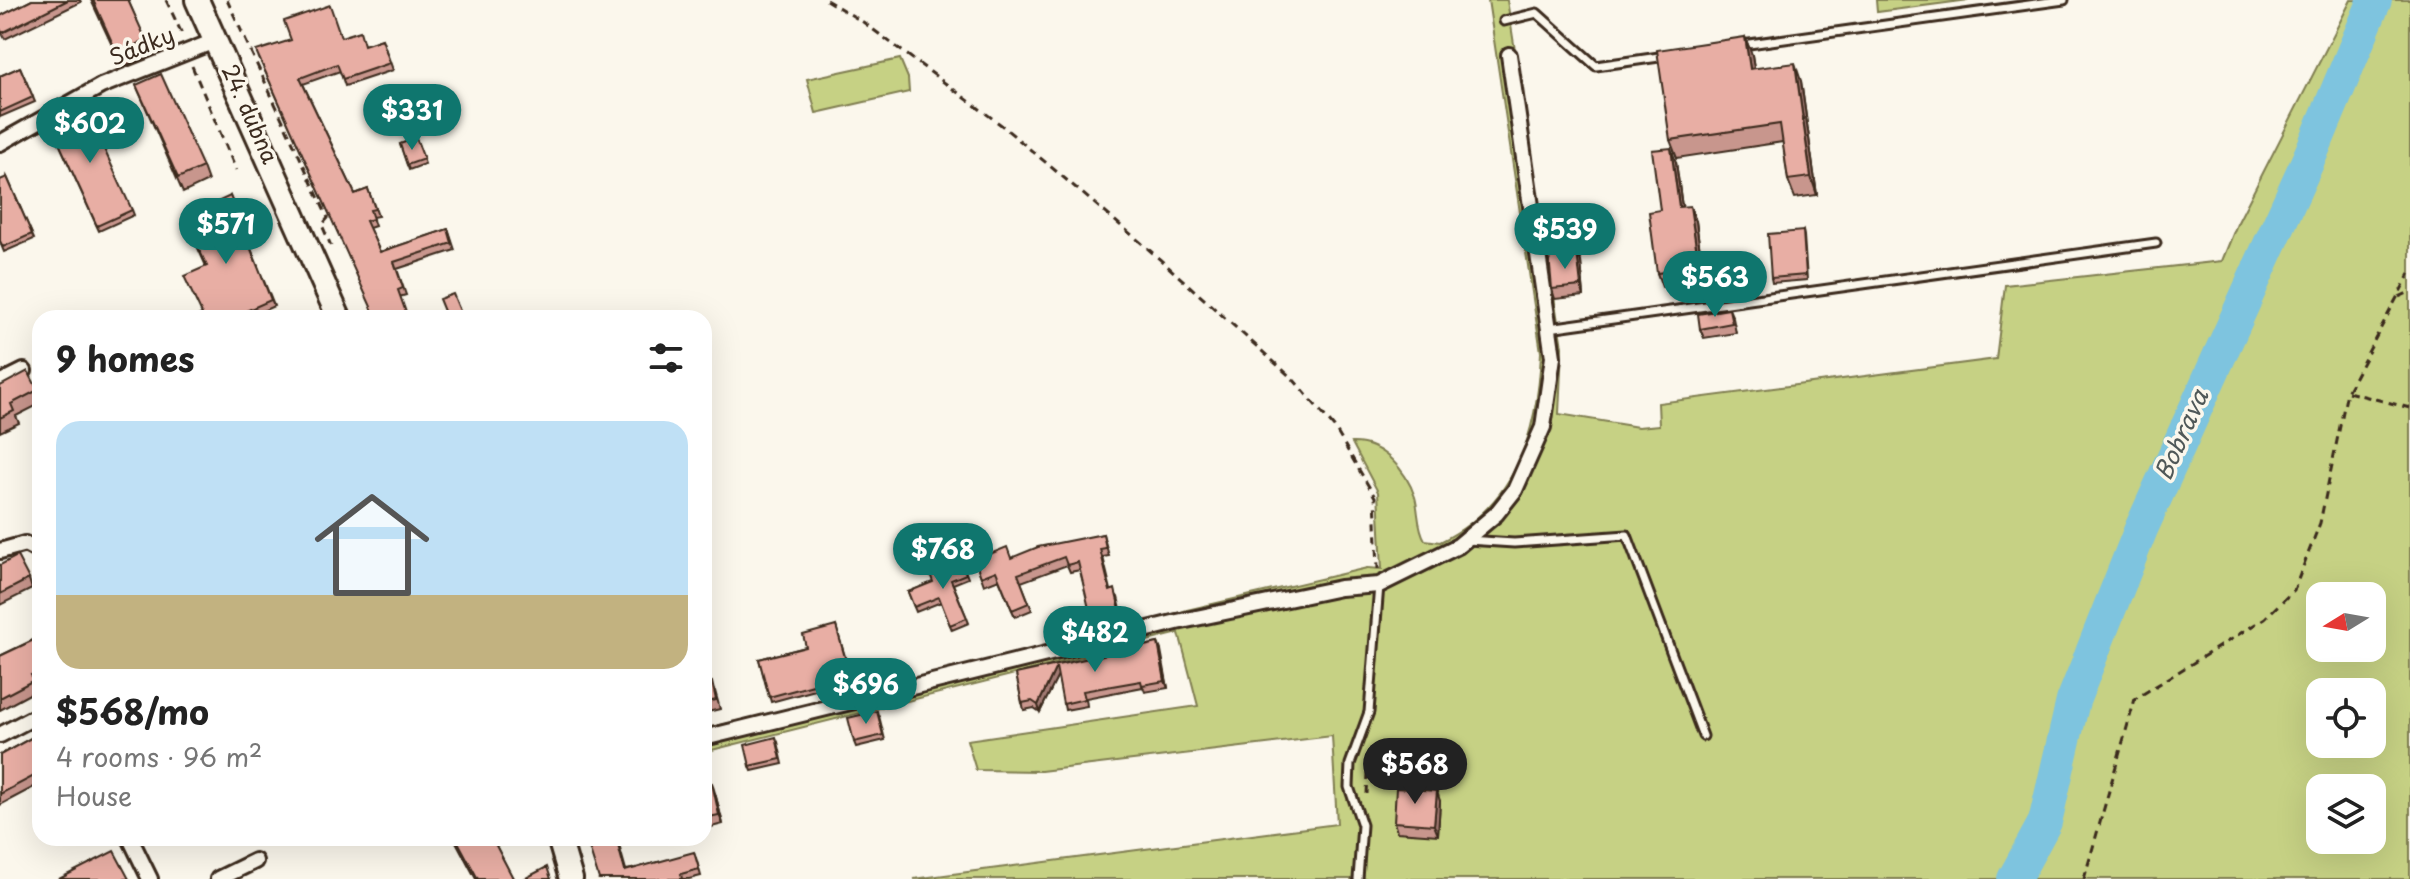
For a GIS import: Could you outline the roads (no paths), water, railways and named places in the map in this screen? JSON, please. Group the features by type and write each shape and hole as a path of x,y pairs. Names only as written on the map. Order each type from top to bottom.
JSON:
{"main road":[{"name":"24. dubna","path":"197,0 335,310"},
{"path":"561,846 571,879"}],"street":[{"name":"Sádky","path":"0,143 101,86 217,40"},
{"path":"712,736 1177,622 1340,588 1379,585 1465,540 1496,514 1515,490 1543,427 1553,357 1509,55"},
{"path":"0,383 24,371"},
{"path":"0,551 25,544 32,548"},
{"path":"0,735 32,718"},
{"path":"134,846 150,879"},
{"path":"218,879 255,861"}],"lane":[{"path":"1737,46 2064,0"},
{"path":"1504,21 1537,13 1596,66 1674,55"},
{"path":"1549,328 2156,243"},
{"path":"1465,540 1514,543 1627,535 1703,736"},
{"path":"1358,879 1362,825 1349,787 1350,764 1369,712 1379,585"}],"waterway":[{"name":"Bobrava","path":"2014,879 2045,822 2073,701 2141,529 2310,156 2375,0"}]}
